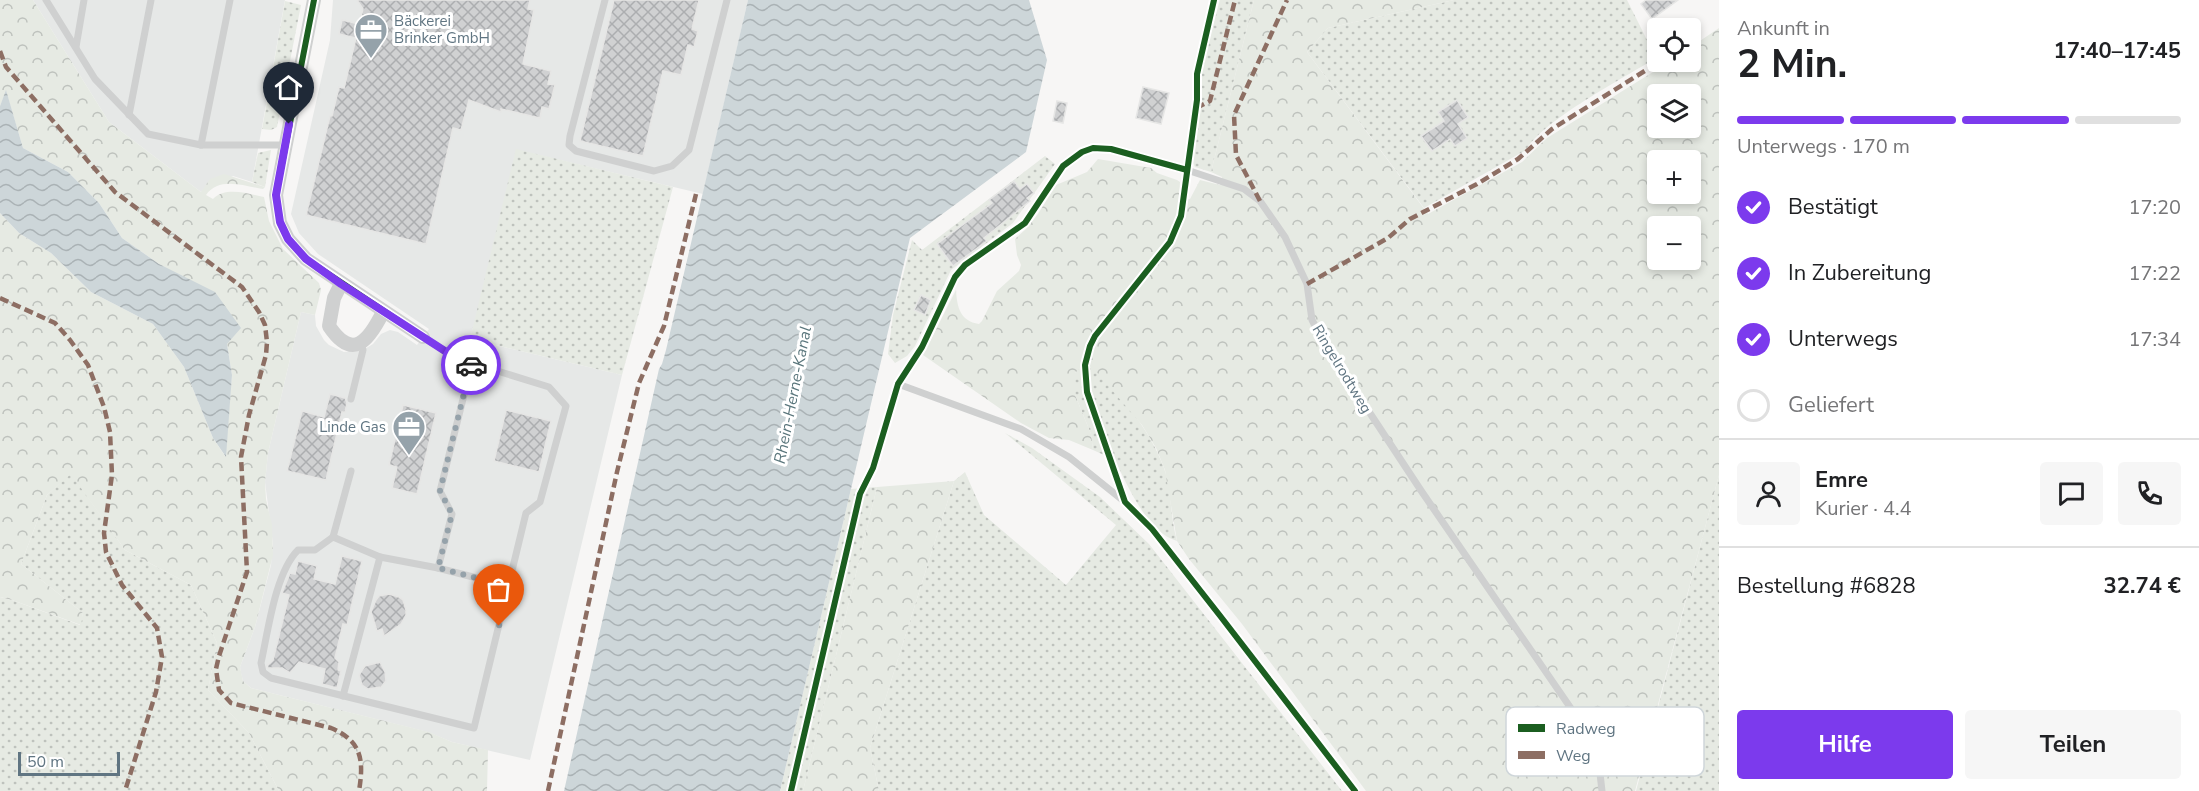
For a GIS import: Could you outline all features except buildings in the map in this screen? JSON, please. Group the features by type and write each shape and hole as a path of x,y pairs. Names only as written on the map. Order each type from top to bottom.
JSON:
{"street":[{"path":"314,0 276,195 280,222 288,239 306,259 423,337"},
{"path":"341,284 334,298 329,326 338,339 346,344 361,343 368,338 383,312"}],"lane":[{"path":"46,0 95,79 148,134 201,145 285,145"},
{"path":"76,47 84,0"},
{"path":"129,115 151,0"},
{"path":"201,145 230,0"},
{"path":"605,0 569,145 576,151 654,171 672,166 689,150 727,0"},
{"name":"Ringelrodtweg","path":"879,451 898,384 922,347 955,277 965,265 1025,223 1063,166 1082,152 1094,148 1111,149 1244,189 1260,201 1285,237 1307,284 1312,320 1327,348 1422,492 1572,707"},
{"path":"351,471 333,537 315,550 298,550 290,558 282,575 261,663 263,672 271,678 474,728 526,513 540,502 566,406 549,387 472,363 448,353 423,337"},
{"path":"351,399 363,350 361,343"},
{"path":"438,568 452,514 440,491 472,363"},
{"path":"898,384 1021,429 1069,458 1125,502 1152,530 1208,599 1356,791"},
{"path":"333,537 380,556 508,586"},
{"path":"343,696 380,556"},
{"name":"Ringelrodtweg","path":"1600,776 1602,791"}],"shaded area":[{"path":"33,0 285,0 252,182 233,176 201,192 109,122"},
{"path":"333,0 748,0 703,194 522,151 470,339 622,375 530,760 452,742 428,732 251,688 243,681 240,667 255,627 271,565 273,544 265,482 268,453 301,312 315,315 316,326 324,340 344,352 363,350 373,344 381,334 390,330 398,332 417,345 429,329 318,254 299,233 291,214 330,40"}],"green space":[{"path":"0,0 33,0 109,122 201,192 210,179 224,174 265,187 263,189 225,184 211,189 206,195 213,199 224,193 237,192 264,197 269,221 283,249 319,283 321,290 315,315 301,312 268,453 265,482 272,525 273,555 255,627 240,667 243,681 251,688 429,732 452,742 488,750 487,791 279,791 249,733 208,690 217,643 191,585 125,550 71,474 47,495 21,564 83,613 81,625 0,597 0,213 19,233 51,253 91,292 153,324 184,367 213,438 225,456 232,375 227,344 159,264 122,238 99,203 68,172 23,148 6,91 0,106"},
{"path":"1220,0 1254,0 1211,172 1195,167 1190,157 1199,103 1200,72"},
{"path":"1254,0 1454,0 1328,28 1307,52 1428,214 1522,162 1547,138 1653,72 1701,72 1701,40 1719,28 1719,475 1657,707 1506,707 1506,776 1639,776 1635,791 1366,791 1177,541 1165,470 1156,448 1142,425 1093,368 1090,358 1075,373 1075,395 1091,434 1093,450 1069,440 1049,438 1021,423 923,355 956,290 957,302 964,316 979,324 982,321 997,291 1019,271 1021,265 1015,239 1038,214 1056,185 1087,172 1098,159 1151,168 1157,173 1177,180 1180,182 1179,198 1190,199 1200,180 1220,185 1222,177 1211,172"},
{"path":"1454,0 1627,0 1647,40 1647,63 1566,113 1535,138 1526,150 1424,208 1307,52 1328,28"},
{"path":"285,1 301,5 277,127 271,130 262,129"},
{"path":"516,149 673,187 622,375 470,339"},
{"path":"271,150 265,187 252,182 258,153"},
{"path":"1045,156 1055,164 1013,223 951,270 915,346 907,356 895,363 888,354 893,315 912,240 922,250"},
{"path":"1090,357 1141,424 1158,453 1167,477 1177,541 1167,536 1148,518 1132,495 1115,460 1093,450 1091,434 1075,395 1075,373"},
{"path":"1005,433 1032,448 1100,497 1149,544 1342,791 879,791 870,748 954,481 965,472 984,515 1066,585 1116,525"},
{"path":"71,473 125,550 191,585 217,643 208,690 249,733 279,791 0,791 0,597 80,625 83,613 21,564 47,495"},
{"path":"1719,475 1719,791 1636,791 1640,776 1704,776 1704,707 1658,707"},
{"path":"954,481 870,748 879,791 803,791 877,487"},
{"path":"877,487 803,791 780,791 851,489"}],"water":[{"name":"Rhein-Herne-Kanal","path":"748,0 1029,0 1047,60 1026,152 910,238 780,791 564,791 659,369 666,350"},
{"path":"6,90 23,148 68,172 99,203 122,238 159,264 215,292 241,328 227,344 232,375 226,457 213,438 184,367 153,324 91,292 51,253 19,233 0,213 0,106"}],"marked path":[{"path":"1196,108 1210,101 1235,0"},
{"path":"1260,201 1236,155 1234,115 1287,0"},
{"path":"0,51 6,67 115,192 242,287 259,312 265,325 266,355 249,415 241,457 247,572 219,656 216,669 219,690 231,703 331,728 341,733 355,745 361,761 359,791"},
{"path":"1307,284 1388,238 1410,219 1477,184 1518,159 1552,129 1647,70"},
{"path":"548,791 617,472 639,383 664,326 696,194"},
{"path":"0,298 55,323 88,365 104,407 110,432 112,475 104,533 106,552 122,585 157,628 162,657 156,692 125,791"}],"cycle path":[{"path":"314,0 276,195 280,223 288,239 306,259 423,337"},
{"path":"1214,0 1197,74 1197,100 1181,216 1170,242 1095,336 1085,365 1087,392 1125,502 1152,529 1355,791"},
{"path":"791,791 860,494 873,468 898,384 922,347 955,277 965,265 1025,223 1063,166 1082,152 1093,148 1111,149 1187,170"}],"way so far":[{"path":"471,365 440,491 452,514 438,568 508,586 499,626"}],"place":[{"name":"Bäckerei Brinker GmbH","path":"371,59"},
{"name":"Linde Gas","path":"409,456"}],"route":[{"path":"289,124 276,195 280,222 288,239 306,259 341,284 448,353 472,363 471,365"}]}
